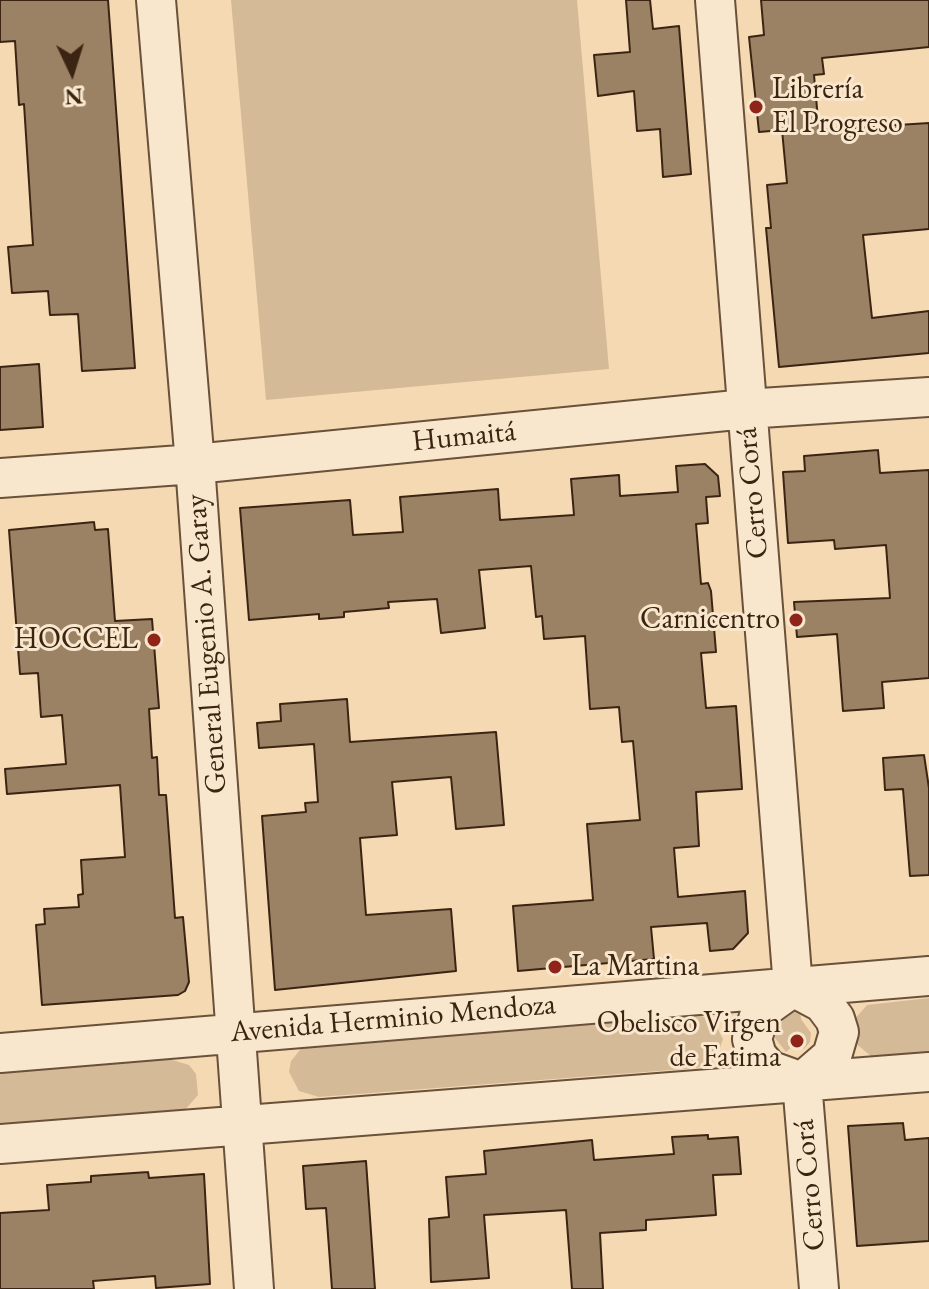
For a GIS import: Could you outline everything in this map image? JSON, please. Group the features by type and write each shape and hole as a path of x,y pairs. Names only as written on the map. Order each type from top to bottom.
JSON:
{"street":[{"name":"General Eugenio A. Garay","path":"156,0 195,464 254,1289"},
{"name":"Cerro Corá","path":"715,0 793,987"},
{"name":"Humaitá","path":"0,478 195,464 746,409 929,397"},
{"name":"Avenida Herminio Mendoza","path":"0,1053 929,976"},
{"name":"Cerro Corá","path":"793,987 823,1003 835,1019 839,1032 832,1056 802,1082"},
{"name":"Cerro Corá","path":"793,987 761,1010 754,1024 752,1039 757,1056 769,1070 802,1082"},
{"path":"0,1144 929,1072"},
{"name":"Cerro Corá","path":"802,1082 819,1289"}],"shaded area":[{"path":"231,0 577,0 609,369 266,400"},
{"path":"929,998 929,1053 871,1056 854,1042 853,1021 867,1005"},
{"path":"800,1008 801,1019 811,1033 810,1042 804,1049 797,1042 786,1052 775,1038 776,1028 783,1020 782,1009"},
{"path":"692,1013 713,1020 723,1039 716,1059 697,1068 319,1097 299,1091 289,1072 291,1061 304,1045"},
{"path":"169,1059 189,1065 196,1074 198,1095 184,1111 0,1128 0,1072"}],"building":[{"path":"0,0 108,0 135,368 82,371 78,314 50,315 48,291 12,293 8,247 33,245 24,104 19,105 15,41 0,42"},
{"path":"626,0 650,0 653,29 679,26 691,174 663,177 660,129 637,131 634,91 598,96 594,55 630,52"},
{"path":"761,0 929,0 929,47 822,58 824,74 814,75 819,130 929,123 929,229 863,235 872,318 929,311 929,353 779,367 766,228 771,228 767,185 787,183 782,130 759,132 749,37 764,35"},
{"path":"39,364 43,427 0,430 0,367"},
{"path":"878,450 880,473 929,470 929,678 882,682 884,708 843,711 837,634 797,637 794,602 890,598 886,545 835,549 834,540 788,543 783,472 805,471 804,456"},
{"path":"705,464 718,476 720,496 706,497 708,523 696,524 701,584 708,583 711,591 716,652 701,653 706,708 736,706 742,789 696,792 699,846 674,848 678,897 745,891 748,933 733,949 710,951 707,923 651,927 654,959 518,971 513,906 593,900 587,824 640,820 633,741 622,742 619,707 590,709 585,636 544,639 542,616 536,617 531,566 479,570 485,628 441,633 437,599 388,602 389,608 344,612 344,617 319,619 319,614 249,620 240,508 350,500 353,535 403,532 400,497 498,489 500,520 574,515 571,479 619,475 620,496 678,492 676,466"},
{"path":"94,522 95,530 108,529 115,621 152,619 159,708 149,709 152,758 157,757 159,795 166,795 175,918 183,917 189,982 185,991 178,995 42,1005 36,925 45,924 44,909 79,907 78,895 83,894 81,860 125,857 120,785 7,794 5,769 66,764 62,715 41,717 38,673 20,674 9,530"},
{"path":"347,699 350,742 496,732 504,825 456,829 451,777 392,782 397,835 360,838 366,915 451,909 456,971 275,990 262,816 306,812 305,803 318,802 314,744 259,748 257,723 281,721 280,704"},
{"path":"924,755 929,788 929,875 910,876 903,789 885,790 883,758"},
{"path":"903,1123 905,1140 929,1138 929,1241 857,1246 848,1126"},
{"path":"708,1135 708,1139 738,1137 741,1174 713,1175 716,1215 646,1220 646,1230 600,1233 603,1289 572,1289 566,1210 484,1215 489,1278 431,1282 429,1219 449,1217 446,1177 486,1174 484,1151 592,1140 594,1160 674,1154 672,1137"},
{"path":"366,1161 375,1289 332,1289 326,1208 306,1209 303,1166"},
{"path":"148,1172 149,1178 204,1174 210,1284 156,1288 155,1276 93,1281 94,1289 0,1289 0,1213 49,1210 47,1185 91,1182 91,1176"}],"place":[{"name":"Librería El Progreso","path":"756,107"},
{"name":"Carnicentro","path":"796,620"},
{"name":"HOCCEL","path":"154,640"},
{"name":"La Martina","path":"555,967"},
{"name":"Obelisco Virgen de Fatima","path":"797,1041"}]}
